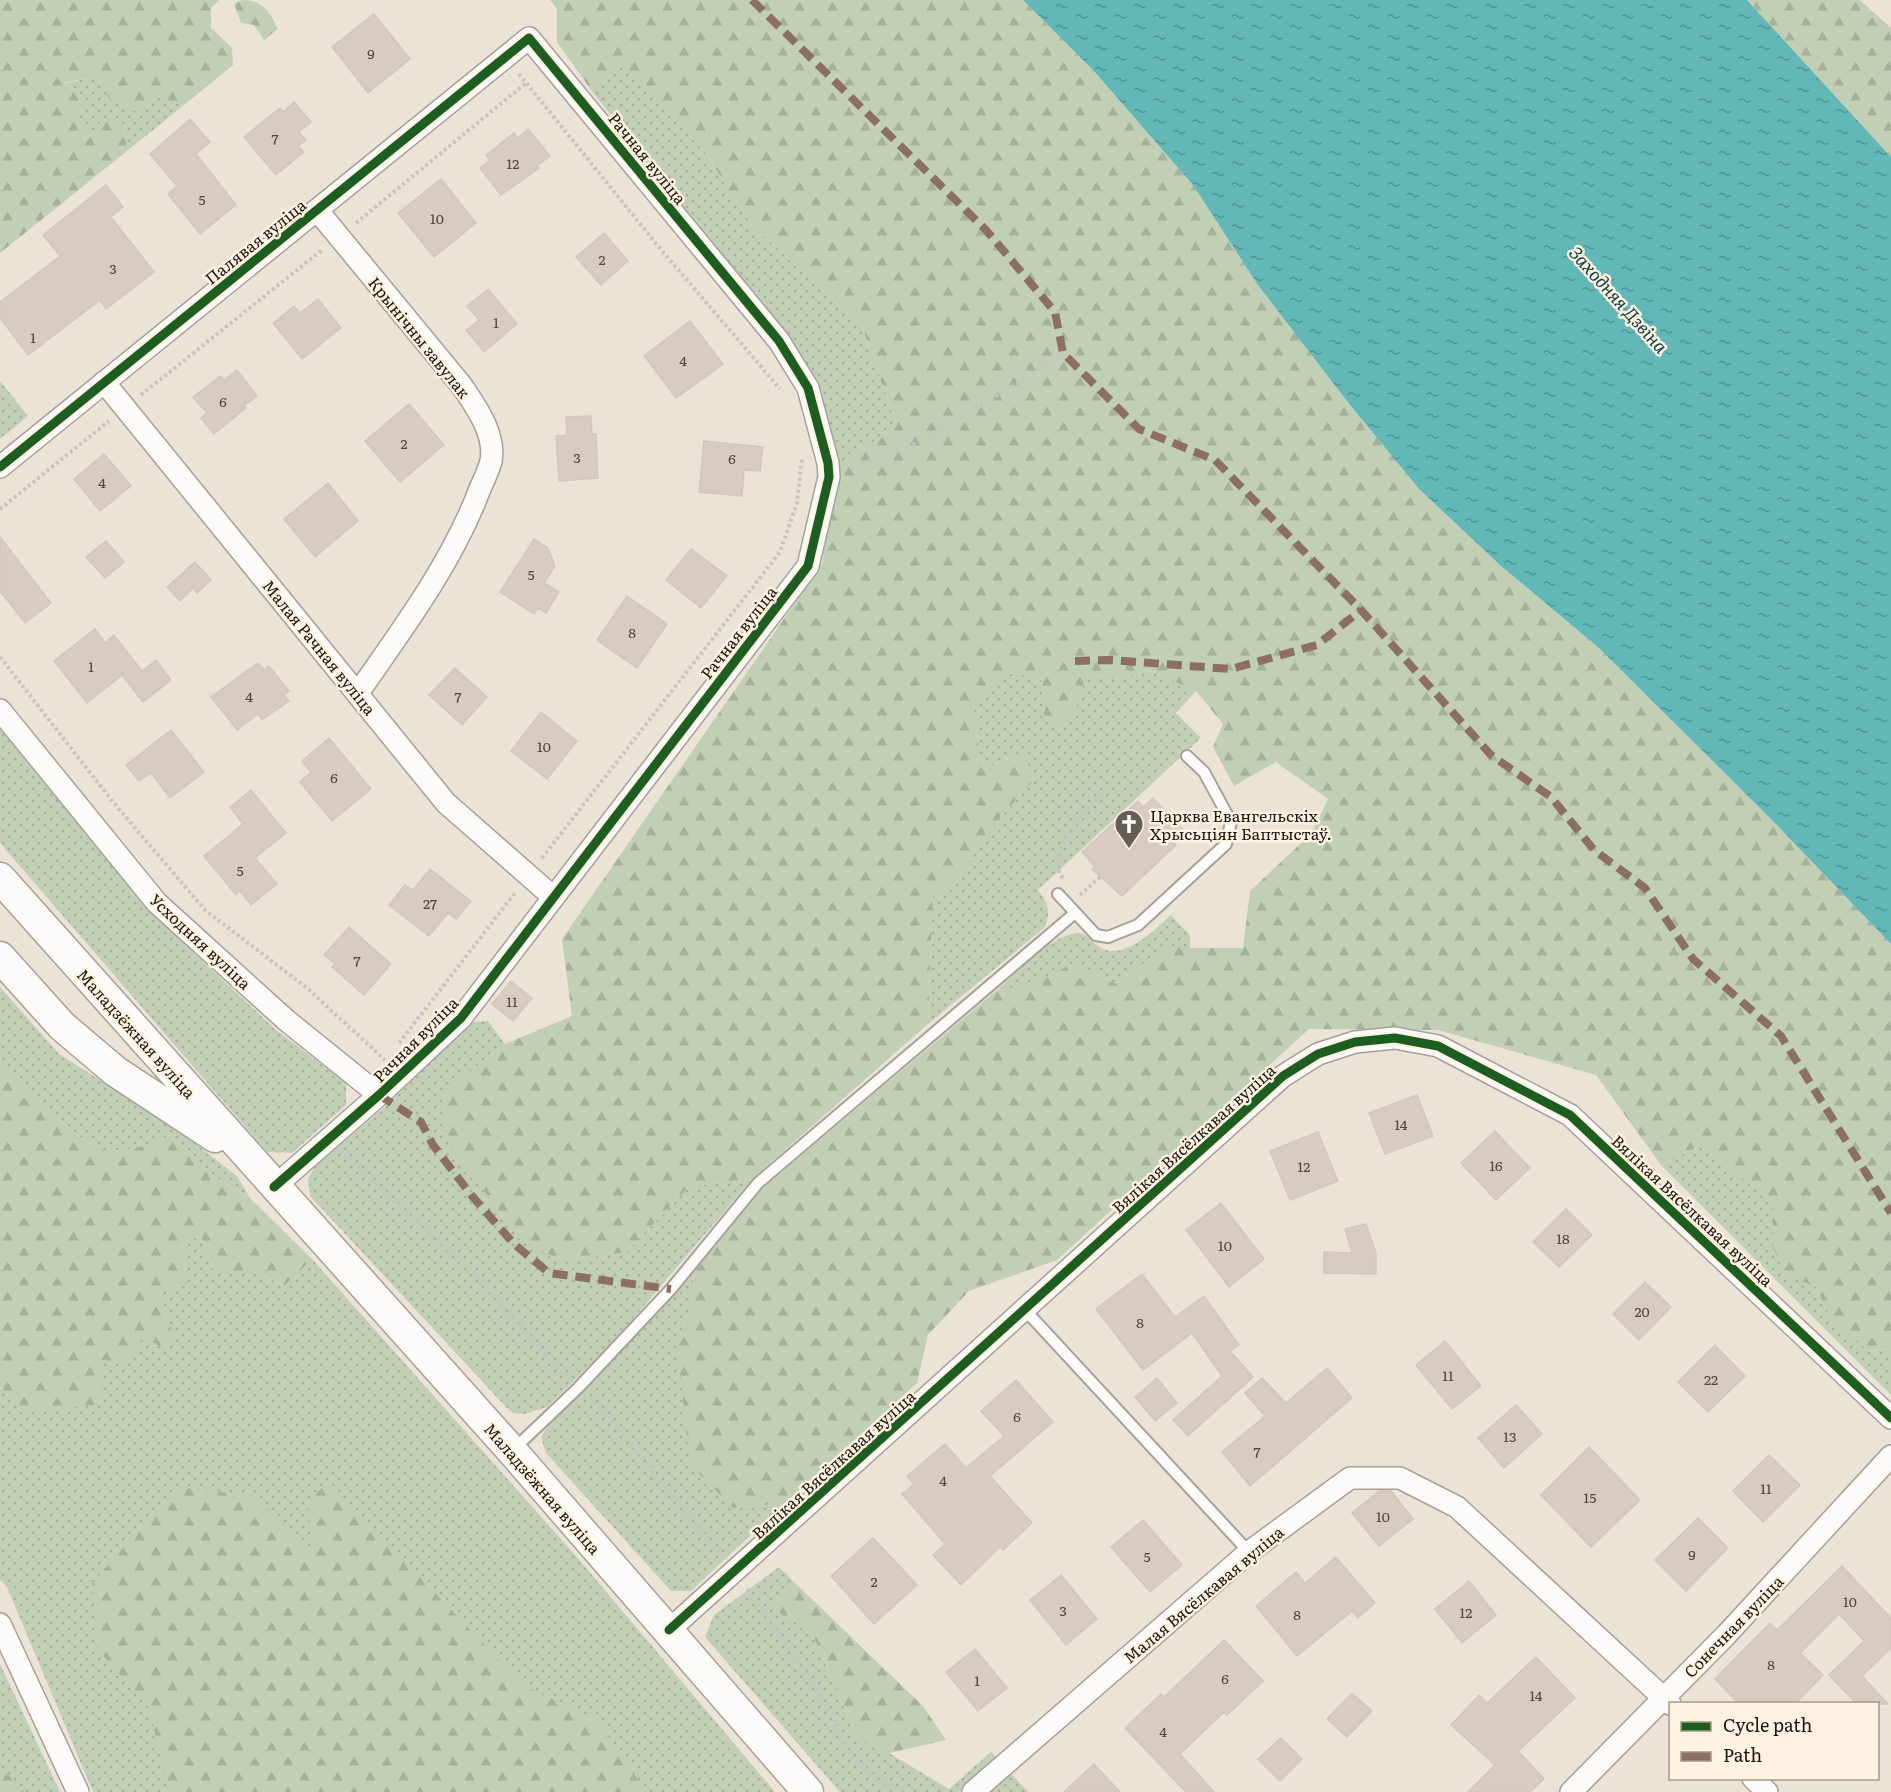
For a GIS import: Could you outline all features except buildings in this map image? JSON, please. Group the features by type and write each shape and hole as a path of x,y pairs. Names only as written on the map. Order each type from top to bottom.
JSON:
{"main road":[{"name":"Маладзёжная вуліца","path":"0,878 512,1451 808,1792"},
{"name":"Маладзёжная вуліца","path":"0,957 62,1026 89,1049 116,1071 236,1150 274,1187"}],"street":[{"name":"Палявая вуліца","path":"0,467 529,38"},
{"name":"Рачная вуліца","path":"274,1187 379,1095 460,1018 808,566 829,477 828,463 808,388 779,341 529,38"},
{"name":"Крынічны завулак","path":"317,210 462,386 479,412 489,436 491,460 461,537 428,591 358,693"},
{"name":"Малая Рачная вуліца","path":"104,382 446,803 552,896"},
{"name":"Усходняя вуліца","path":"0,710 157,903 286,1020 379,1095"},
{"name":"Вялікая Вясёлкавая вуліца","path":"669,1630 1026,1311 1283,1076 1318,1054 1355,1042 1395,1038 1438,1046 1570,1115 1891,1418"},
{"name":"Сонечная вуліца","path":"1571,1792 1667,1701 1891,1456"},
{"name":"Малая Вясёлкавая вуліца","path":"973,1792 1249,1552 1350,1478 1400,1479 1457,1507 1667,1701"},
{"path":"0,1624 78,1792"},
{"path":"1755,1780 1767,1792"}],"lane":[{"path":"1058,894 1096,935 1108,937 1138,925 1226,844 1231,822 1204,772 1186,756"},
{"path":"512,1451 578,1388 671,1289 758,1183 1075,913"},
{"path":"1026,1311 1249,1552"}],"path":[{"path":"505,57 783,395"},
{"path":"0,509 339,237 526,83"},
{"path":"829,477 918,442 1025,379 1063,353"},
{"path":"539,863 780,552 797,503 803,453"},
{"path":"0,657 113,802 205,910 307,988 401,1075"},
{"path":"1069,885 1057,871 1057,864 1071,829 1104,791"},
{"path":"1079,896 1100,877"},
{"path":"1074,890 1086,904"},
{"path":"385,1060 517,891"},
{"path":"322,1144 335,1144 373,1182 475,1274 561,1375 605,1413 735,1572 815,1686 852,1757 879,1781 905,1792"}],"green space":[{"path":"0,0 219,0 211,8 211,28 232,48 233,65 184,105 153,96 137,112 110,100 97,76 64,83 83,103 76,117 93,132 102,119 124,124 127,151 0,253"},
{"path":"241,0 260,4 272,17 278,29 264,40 254,25 241,23 234,4"},
{"path":"550,0 1023,0 1093,70 1193,185 1258,285 1347,401 1419,489 1500,565 1599,648 1775,823 1891,944 1891,1349 1867,1350 1830,1317 1816,1287 1790,1276 1773,1249 1773,1201 1699,1146 1661,1165 1596,1075 1438,1030 1309,1029 1057,1260 969,1291 928,1335 917,1383 785,1503 733,1508 690,1464 677,1344 692,1304 694,1272 764,1187 997,990 1030,985 1074,963 1116,984 1165,948 1243,948 1250,891 1312,833 1328,799 1276,762 1234,786 1213,747 1223,724 1196,691 1148,670 1119,679 1084,674 1080,698 1074,711 1063,723 1055,727 1044,715 1041,676 1004,673 973,702 980,758 991,766 1013,757 1025,757 1034,780 988,831 955,884 933,895 928,1024 751,1180 690,1186 626,1252 563,1262 520,1239 448,1143 443,1093 505,1044 572,1016 562,939 822,564 837,467 897,426 862,327 752,225 704,151 621,62 591,90 557,42 557,9"},
{"path":"1747,0 1860,0 1891,28 1891,157"},
{"path":"621,61 704,151 752,225 862,327 897,426 837,467 786,335 591,90"},
{"path":"97,76 110,100 153,96 184,105 127,151 124,124 93,132 76,117 63,84"},
{"path":"0,381 28,416 0,439"},
{"path":"1148,670 1196,691 1176,713 1201,738 1038,890 1048,907 1045,927 928,1024 933,895 955,884 988,831 1034,780 1013,757 991,766 980,758 973,702 1004,673 1041,676 1044,715 1083,674 1119,679"},
{"path":"0,729 149,911 275,1029 346,1083 346,1105 292,1153 267,1152 0,843"},
{"path":"1171,915 1190,935 1190,948 1165,948 1116,984 1074,963 1030,986 997,990 1032,958 1062,937 1077,933 1089,938 1103,949 1122,950 1149,935"},
{"path":"0,987 59,1054 174,1127 238,1177 249,1197 213,1176 171,1135 143,1146 113,1151 100,1148 69,1128 37,1098 0,1057"},
{"path":"488,1021 505,1044 443,1093 448,1142 520,1239 626,1252 690,1186 751,1180 610,1346 547,1407 524,1414 514,1413 506,1407 310,1196 308,1179 316,1165 385,1107 472,1022"},
{"path":"0,1057 52,1113 85,1140 100,1148 113,1151 128,1149 171,1135 213,1176 249,1197 312,1259 284,1286 256,1271 214,1271 201,1236 183,1242 187,1283 160,1291 173,1336 159,1346 143,1335 131,1363 103,1360 102,1404 23,1413 0,1387"},
{"path":"1699,1146 1773,1201 1773,1249 1790,1276 1816,1287 1827,1310 1867,1350 1891,1349 1891,1395 1661,1165"},
{"path":"201,1236 214,1271 256,1271 283,1286 312,1259 576,1556 775,1792 93,1792 7,1587 0,1580 0,1387 23,1413 103,1360 160,1291 187,1283 183,1242"},
{"path":"694,1272 692,1304 677,1344 733,1508 785,1503 691,1591 671,1591 546,1453 541,1437"},
{"path":"329,1482 523,1685 599,1722 646,1792 169,1792 149,1708 99,1651 92,1584 176,1487 254,1496 313,1553 307,1501"},
{"path":"779,1567 794,1582 770,1603 784,1617 809,1626 858,1740 889,1753 949,1789 991,1752 1028,1792 840,1792 705,1637 714,1615"},
{"path":"794,1582 923,1706 946,1740 889,1753 858,1740 809,1626 784,1617 770,1603"},
{"path":"0,1664 60,1792 0,1792"},
{"path":"0,1766 24,1792 0,1792"}],"water":[{"name":"Заходняя Дзвіна","path":"1023,0 1747,0 1891,157 1891,944 1775,823 1599,648 1500,565 1419,489 1347,401 1258,285 1193,185 1093,70"}],"marked path":[{"path":"752,0 986,230 1055,312 1063,353 1139,429 1215,460 1361,610 1491,755 1551,797 1594,850 1645,888 1693,959 1781,1036 1891,1213"},
{"path":"1075,661 1110,660 1231,669 1317,645 1361,610"},
{"path":"379,1095 421,1122 433,1145 472,1196 514,1244 549,1273 671,1289"}],"cycle path":[{"path":"0,467 529,38 779,341 808,388 828,463 829,477 808,566 461,1018 379,1095 274,1187"},
{"path":"669,1630 1283,1076 1318,1054 1355,1042 1395,1038 1438,1046 1570,1115 1891,1418"}],"place":[{"name":"Царква Евангельскіх Хрысьціян Баптыстаў.","path":"1129,850"}]}
